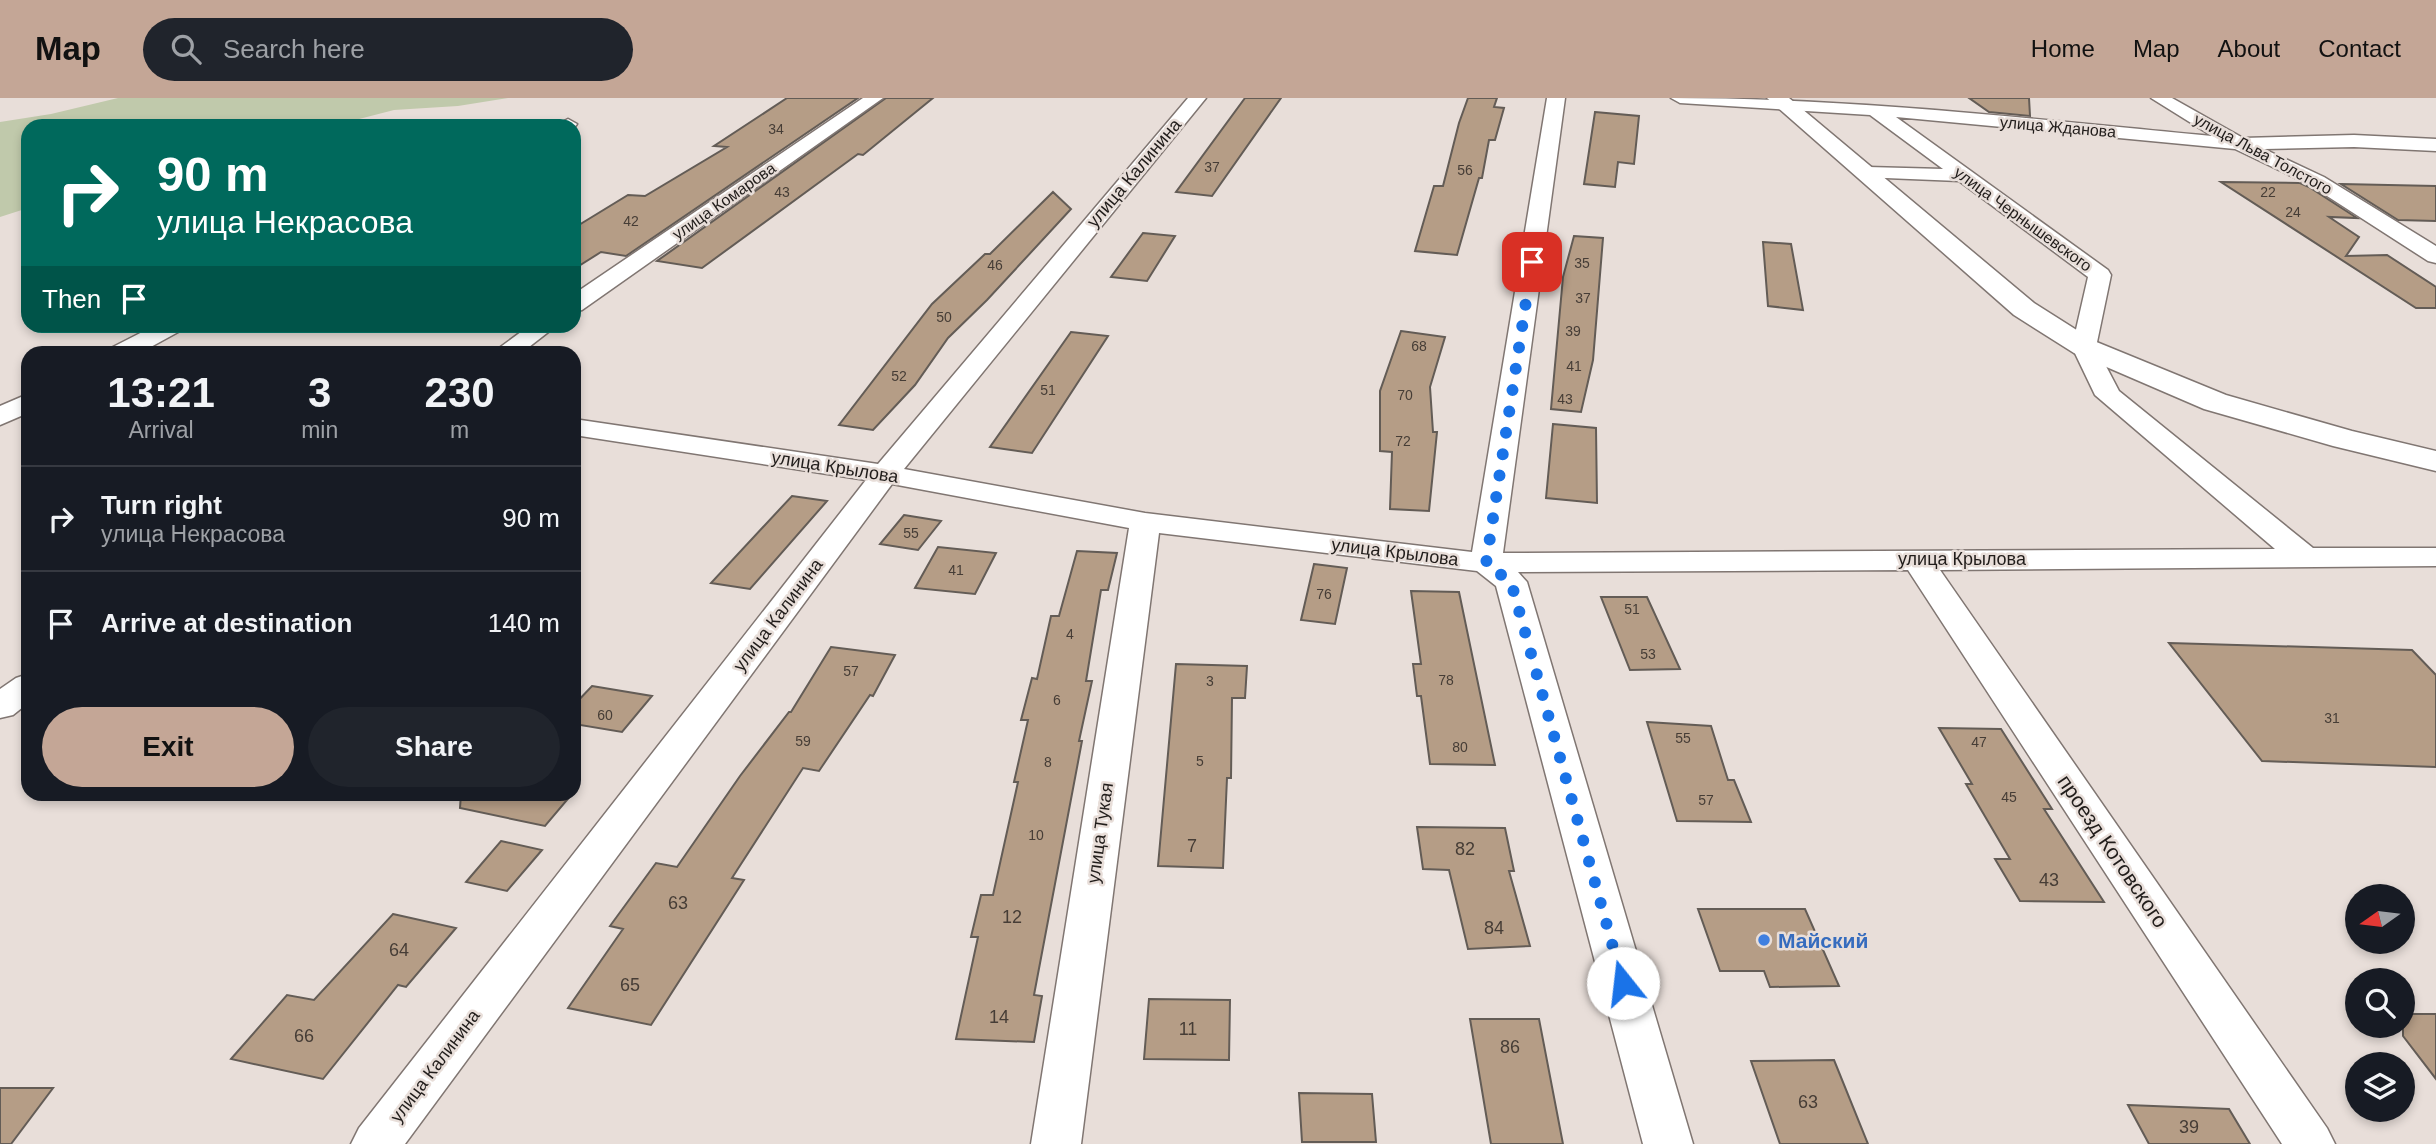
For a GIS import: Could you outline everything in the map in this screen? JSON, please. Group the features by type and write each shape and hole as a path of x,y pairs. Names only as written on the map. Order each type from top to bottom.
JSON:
{"street":[{"name":"улица Комарова","path":"581,300 874,98"},
{"name":"улица Калинина","path":"376,1144 885,474 1196,98"},
{"path":"1556,98 1486,564 1511,582 1668,1144"},
{"name":"улица Жданова","path":"1680,98 1867,104 2239,144 2354,141 2436,145"},
{"name":"улица Льва Толстого","path":"2160,98 2239,144 2317,181 2436,256"},
{"path":"1782,102 2024,309 2084,347 2215,402 2344,439 2436,461"},
{"name":"улица Чернышевского","path":"1867,104 2100,275 2084,347"},
{"path":"1868,173 1964,175"},
{"path":"133,346 158,333"},
{"path":"515,346 534,333"},
{"path":"2084,347 2108,395 2304,557"},
{"path":"0,416 21,406"},
{"name":"улица Крылова","path":"581,428 885,474 1145,522 1486,564 2436,557"},
{"name":"улица Тукая","path":"1056,1144 1145,522"},
{"name":"проезд Котовского","path":"1917,559 2309,1144"},
{"path":"0,705 21,691"}],"green space":[{"path":"118,98 508,98 458,106 394,110 359,119 21,119 21,210 0,217 0,122 51,114"}],"building":[{"path":"787,98 858,98 626,256 601,252 581,265 581,224 628,195 645,196 727,147 714,146"},
{"path":"886,98 933,98 863,155 858,154 702,268 657,261"},
{"path":"1245,98 1281,98 1212,196 1176,192"},
{"path":"1468,98 1497,98 1494,107 1504,108 1495,140 1489,140 1482,178 1479,178 1457,255 1415,251 1434,186 1443,186"},
{"path":"1969,98 2029,98 2030,116 1989,112"},
{"path":"1595,112 1639,116 1634,164 1618,162 1615,187 1584,184"},
{"path":"2221,182 2300,183 2309,187 2357,218 2329,217 2359,237 2346,256 2387,255 2436,287 2436,308 2416,308"},
{"path":"2341,184 2436,186 2436,221 2398,220"},
{"path":"1053,192 1071,209 948,338 915,385 873,430 839,425 932,304 985,254 990,254"},
{"path":"1143,233 1175,236 1147,281 1111,277"},
{"path":"1574,236 1603,238 1593,360 1581,412 1551,409 1563,277"},
{"path":"1763,242 1791,244 1803,310 1768,306"},
{"path":"1401,331 1445,337 1430,387 1433,432 1437,432 1429,511 1390,509 1392,452 1380,451 1380,391"},
{"path":"1071,332 1108,336 1032,453 990,447"},
{"path":"1553,424 1596,428 1597,503 1546,498"},
{"path":"792,496 827,501 750,589 711,583"},
{"path":"904,515 941,521 918,550 880,544"},
{"path":"938,547 996,553 975,594 915,588"},
{"path":"1077,551 1117,553 1108,590 1101,590 1086,681 1092,681 1034,995 1042,996 1034,1042 956,1039 978,937 971,937 981,895 993,895 1018,782 1014,782 1028,720 1021,720 1032,678 1037,679 1051,616 1059,616"},
{"path":"1314,564 1347,568 1335,624 1301,620"},
{"path":"1411,591 1459,592 1495,765 1430,764 1421,696 1417,696 1413,664 1421,664"},
{"path":"1601,597 1647,597 1680,669 1630,670"},
{"path":"2169,643 2412,650 2436,675 2436,767 2262,761"},
{"path":"831,647 895,655 873,696 870,695 819,771 803,768 732,878 744,880 651,1025 568,1008 623,929 610,926 656,863 677,867 740,776 791,712"},
{"path":"1176,664 1247,666 1245,698 1232,698 1231,778 1227,778 1223,868 1158,866"},
{"path":"592,686 652,696 622,732 581,725 581,698"},
{"path":"1647,722 1711,726 1728,780 1734,780 1751,822 1677,821"},
{"path":"1939,728 2001,729 2052,809 2044,809 2104,902 2020,901 1995,859 2010,859 1966,784 1972,784"},
{"path":"460,801 566,801 545,826 460,808"},
{"path":"1417,827 1505,828 1514,871 1509,871 1530,946 1468,949 1449,870 1423,869"},
{"path":"501,841 542,850 507,891 466,882"},
{"name":"Майский","path":"1698,909 1805,909 1839,986 1770,987 1764,971 1720,971"},
{"path":"393,914 456,928 406,987 398,985 323,1079 231,1059 287,995 314,1000"},
{"path":"1149,999 1230,1000 1229,1060 1144,1059"},
{"path":"2415,1014 2436,1014 2436,1079 2405,1038 2415,1038"},
{"path":"1470,1019 1539,1019 1563,1144 1491,1144"},
{"path":"1834,1060 1868,1144 1780,1144 1751,1061"},
{"path":"0,1088 53,1088 11,1144 0,1144"},
{"path":"1299,1093 1372,1094 1376,1142 1302,1142"},
{"path":"2128,1105 2229,1109 2250,1144 2149,1144"}],"place":[{"name":"Майский","path":"1764,940"}],"route":[{"path":"1532,262 1486,564 1511,582 1623,983"}]}
